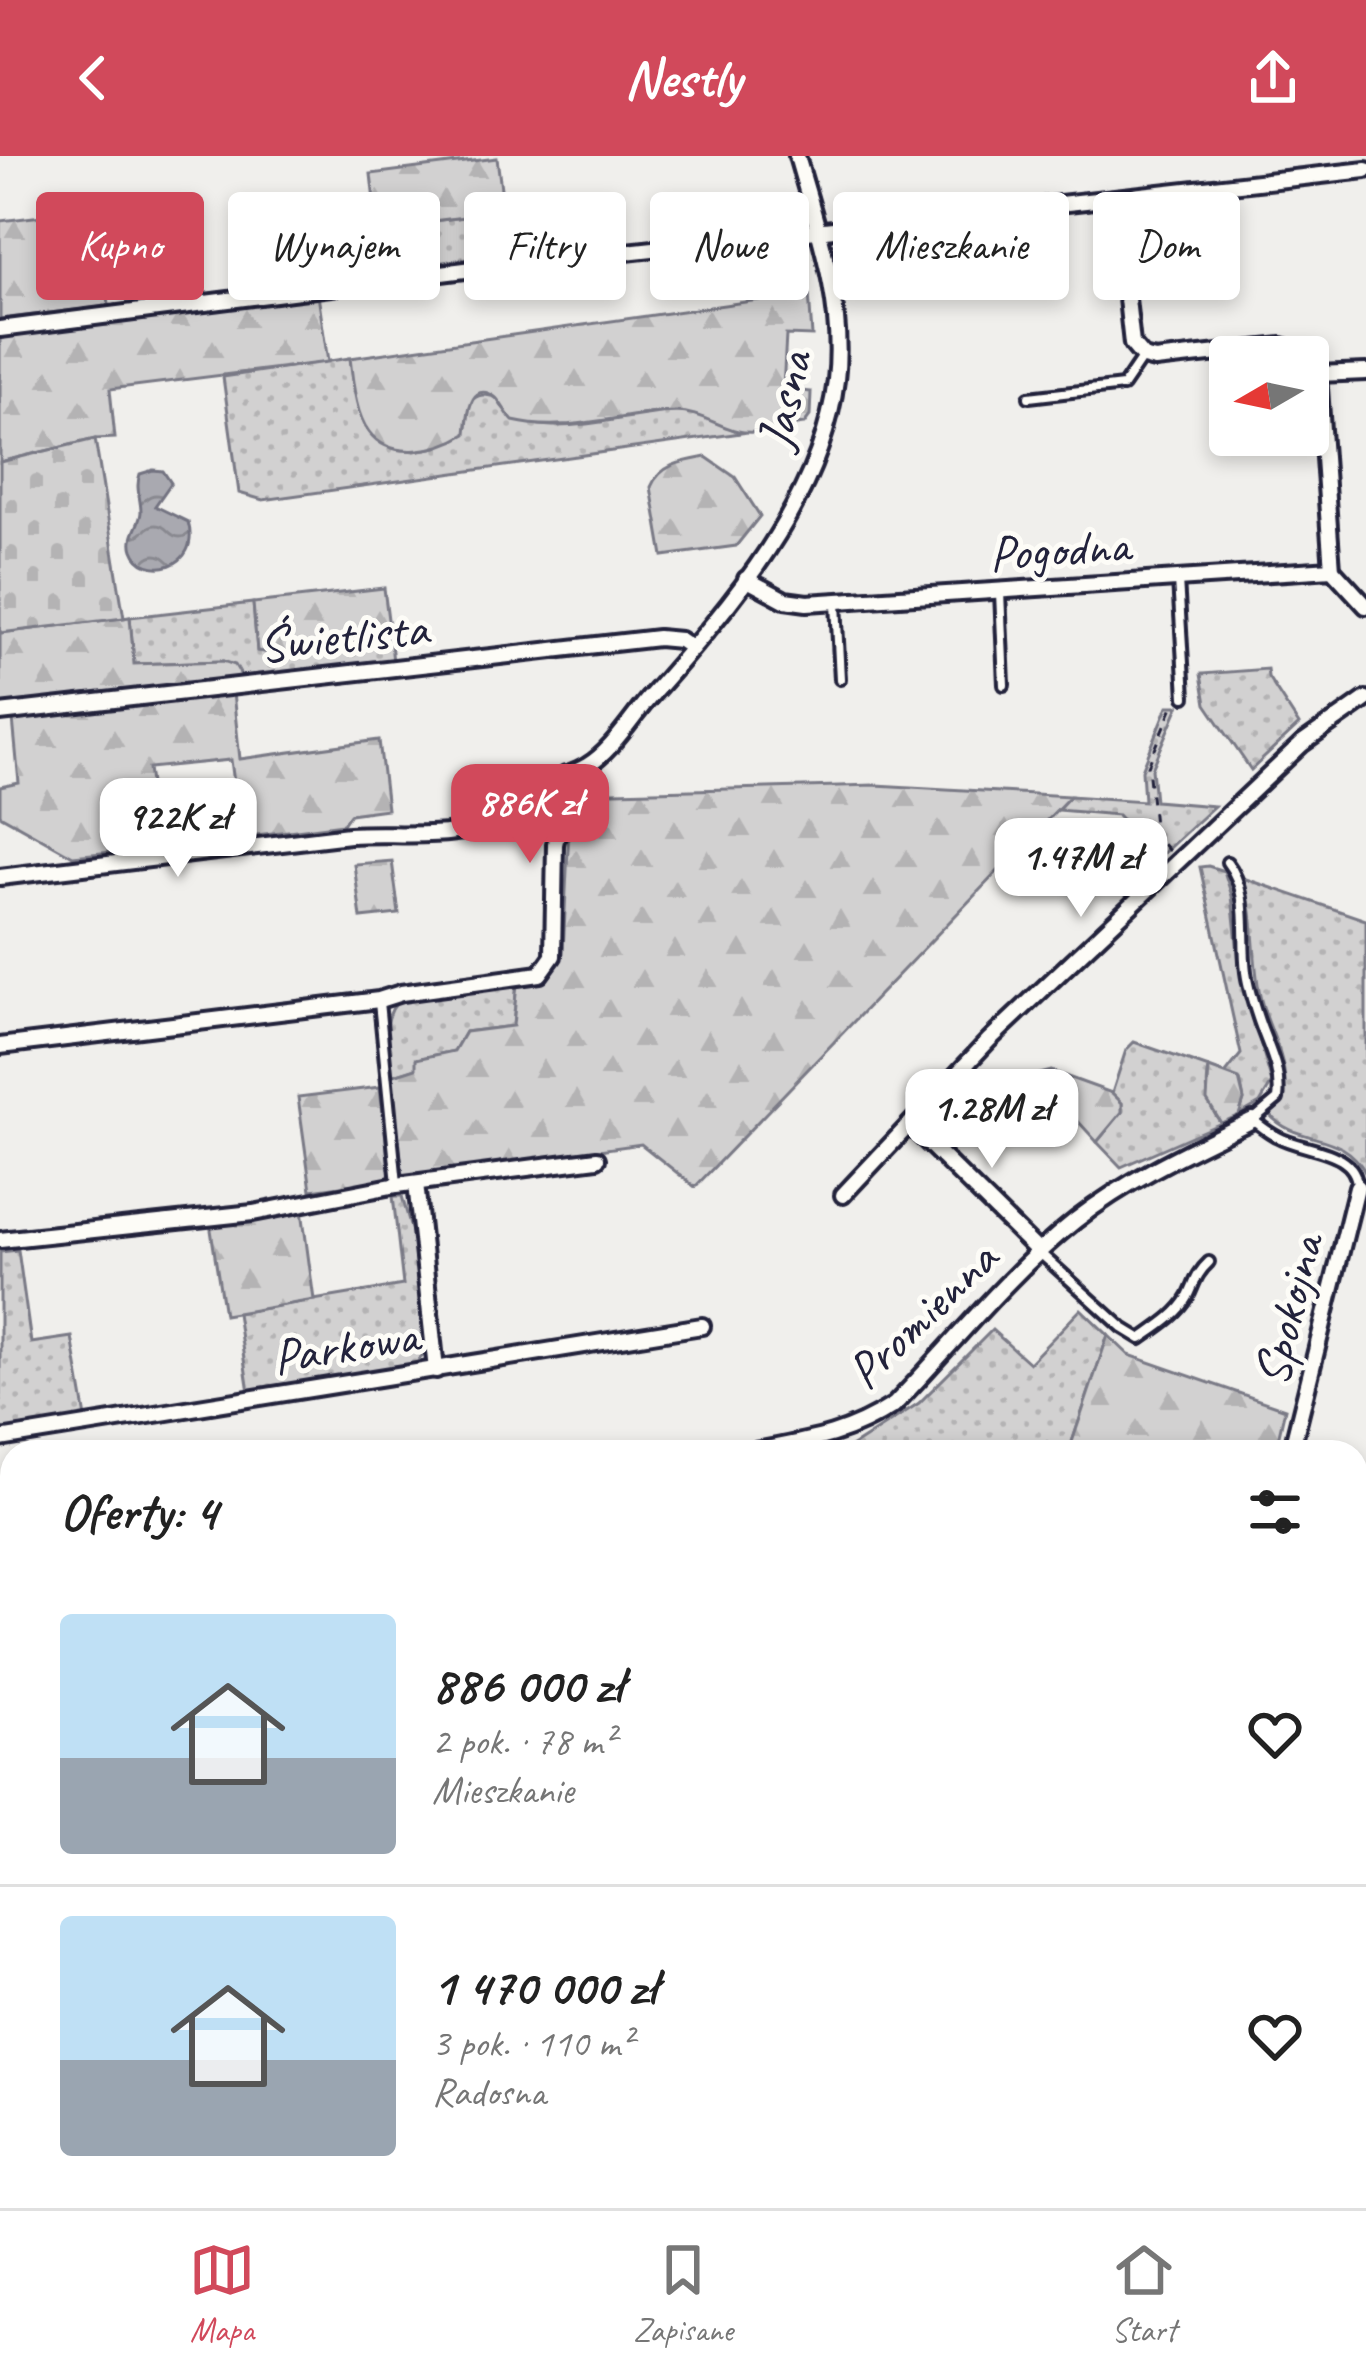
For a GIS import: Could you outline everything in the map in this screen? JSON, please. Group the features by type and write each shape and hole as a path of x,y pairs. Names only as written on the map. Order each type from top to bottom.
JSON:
{"street":[{"name":"Jasna","path":"0,877 350,835 407,836 499,822 588,766 746,579 788,514 821,448 836,383 836,307 797,156"},
{"path":"1176,192 1366,170"},
{"path":"0,329 472,269 1093,202"},
{"path":"1127,300 1132,344 1143,356 1154,360 1209,354"},
{"path":"1329,374 1366,372"},
{"path":"1324,456 1332,569 1366,606"},
{"name":"Pogodna","path":"746,579 793,602 1332,569"},
{"name":"Świetlista","path":"0,713 658,638 680,640 692,648"},
{"path":"843,1195 989,1040 1303,744 1366,699"},
{"path":"0,1046 379,1000 540,974 553,956 555,844 566,799 566,776"},
{"name":"Promienna","path":"809,1440 849,1432 894,1405 1075,1220 1140,1175 1252,1120"},
{"path":"910,1126 1039,1252"},
{"path":"0,1240 253,1213 397,1185 597,1160"},
{"path":"416,1183 436,1370"},
{"name":"Spokojna","path":"1294,1440 1358,1186"},
{"name":"Parkowa","path":"0,1439 703,1326"}],"lane":[{"path":"1029,398 1123,386 1143,356"},
{"path":"1178,578 1185,697"},
{"path":"1000,592 1004,685"},
{"path":"836,601 839,679"},
{"path":"1227,862 1243,900 1246,971 1256,1013 1280,1080 1278,1099 1252,1120 1280,1138 1348,1163 1358,1175 1358,1186"},
{"path":"379,1000 397,1185"},
{"path":"1039,1252 1123,1328 1142,1339 1177,1312 1195,1275 1209,1262"}],"path":[{"path":"1178,861 1155,835 1148,766 1175,702 1185,697"}],"green space":[{"path":"497,158 501,192 464,192 464,217 440,220 440,192 373,192 371,174"},
{"path":"36,217 36,300 108,300 109,306 0,319 0,221"},
{"path":"464,217 464,259 440,262 440,220"},
{"path":"809,293 812,336 786,335 783,389 811,392 810,416 804,424 762,432 730,429 674,412 533,424 513,421 495,397 480,393 471,403 466,434 443,445 403,450 378,441 364,424 350,358 760,300 809,300"},
{"path":"276,300 319,300 328,362 110,389 115,438 0,462 0,333"},
{"path":"350,358 362,418 415,451 437,447 467,427 470,402 483,395 497,398 510,414 529,423 578,425 677,412 702,416 741,433 263,500 239,493 223,377"},
{"path":"95,439 124,618 0,633 0,462"},
{"path":"706,457 735,477 760,516 736,546 663,556 651,487 667,468"},
{"path":"384,588 391,643 280,654 257,651 253,603"},
{"path":"253,603 257,651 280,654 391,643 393,662 243,679 223,661 134,664 130,617"},
{"path":"130,617 134,664 223,661 235,665 243,679 0,704 0,633"},
{"path":"1267,669 1299,725 1251,770 1206,704 1201,674"},
{"path":"233,693 240,759 379,740 387,809 350,814 343,824 241,837 231,760 149,768 159,847 73,856 0,815 0,787 19,783 13,719"},
{"path":"1168,706 1179,706 1152,769 1155,801 1214,806 1158,858 1118,815 1057,810 1070,796 1144,801 1142,770"},
{"path":"875,785 1070,796 695,1187 641,1144 403,1178 391,1076 416,1068 416,1059 454,1051 465,1032 513,1026 517,983 542,982 563,953 569,828 577,793"},
{"path":"392,861 399,914 361,918 354,864"},
{"path":"1200,867 1224,871 1232,896 1240,972 1272,1083 1260,1103 1239,1115 1244,1100 1240,1080 1225,1074 1241,1054"},
{"path":"1243,878 1366,920 1366,1174 1346,1150 1293,1131 1270,1115 1283,1096 1284,1071 1261,1000"},
{"path":"517,983 513,1026 465,1032 454,1051 417,1059 417,1068 391,1076 388,1023 403,997"},
{"path":"1134,1042 1209,1068 1208,1097 1221,1123 1121,1167 1097,1142 1122,1112 1122,1103 1112,1093 1126,1050"},
{"path":"1209,1068 1239,1079 1244,1100 1239,1115 1221,1123 1207,1100"},
{"path":"1051,1071 1112,1093 1122,1103 1122,1112 1097,1142 1036,1075"},
{"path":"380,1087 390,1175 386,1180 311,1190 298,1097"},
{"path":"393,1196 402,1196 416,1246 427,1348 414,1367 249,1392 237,1313 403,1285"},
{"path":"302,1210 314,1300 224,1315 210,1223"},
{"path":"18,1250 31,1343 72,1337 86,1418 0,1431 0,1252"},
{"path":"1081,1309 1108,1335 1073,1440 862,1440 919,1403 992,1330 1029,1363"},
{"path":"1108,1335 1129,1355 1285,1409 1278,1440 1073,1440"}],"water":[{"path":"163,471 171,483 155,506 188,522 190,538 180,560 159,567 139,560 132,545 141,512 140,474"}]}
